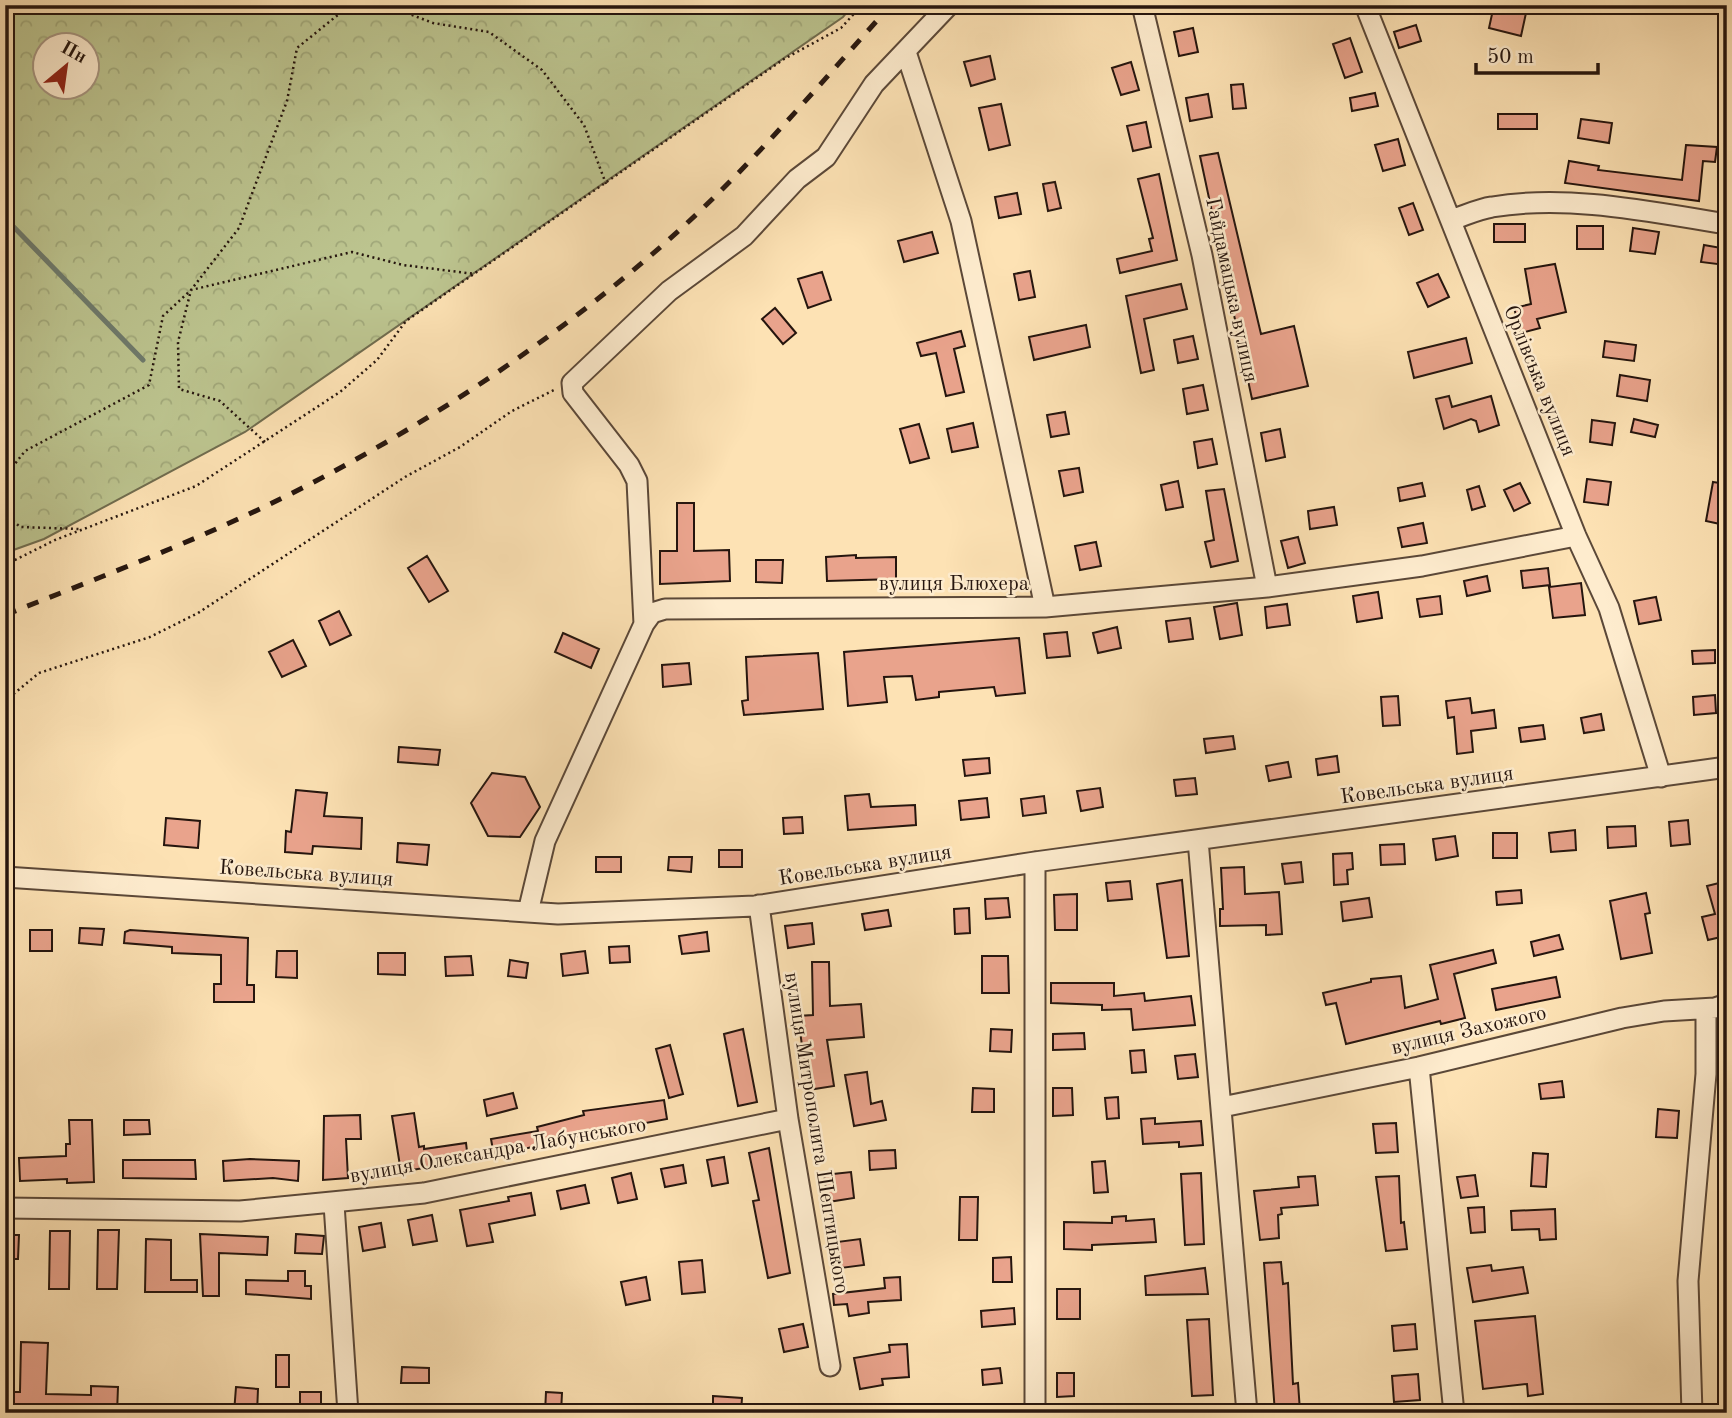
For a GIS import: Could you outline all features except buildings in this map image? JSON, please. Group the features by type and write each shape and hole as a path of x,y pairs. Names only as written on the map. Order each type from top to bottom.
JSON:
{"street":[{"path":"528,912 545,841 644,624 637,481 629,465 573,393 574,381 669,291 744,236 797,179 826,157 874,84 949,5"},
{"name":"Гайдамацька вулиця","path":"1142,5 1202,255 1267,587"},
{"name":"Орлівська вулиця","path":"1365,5 1576,536 1609,608 1661,777"},
{"path":"906,52 961,221 1045,607"},
{"path":"1451,220 1491,207 1549,204 1617,206 1727,224"},
{"name":"вулиця Блюхера","path":"644,624 652,613 665,608 1045,607 1267,587 1422,566 1576,536"},
{"name":"Ковельська вулиця","path":"5,877 528,912 643,913 759,905 1035,862 1727,768"},
{"path":"1198,840 1247,1413"},
{"path":"1035,862 1035,1413"},
{"name":"вулиця Митрополита Шептицького","path":"759,905 788,1119 830,1366"},
{"name":"вулиця Захожого","path":"1222,1107 1419,1067 1622,1018 1664,1011 1706,1009 1727,1004"},
{"path":"1692,1413 1689,1281 1706,1074 1706,1009"},
{"path":"1419,1067 1454,1413"},
{"name":"вулиця Олександра Лабунського","path":"5,1208 240,1211 334,1204 424,1193 788,1119"},
{"path":"334,1204 348,1413"}],"path":[{"path":"5,482 7,474 25,451 149,385 163,316 191,290 239,228 287,101 298,48 339,14 358,5"},
{"path":"386,5 433,23 489,32 542,70 584,125 606,184"},
{"path":"5,565 83,529 196,486 265,442 340,392 377,360 406,321 784,59 841,28 862,5"},
{"path":"191,290 352,252 403,265 475,274"},
{"path":"191,290 178,342 179,389 220,401 265,442"},
{"path":"5,701 39,673 150,637 198,613 405,477 460,447 512,411 574,381"},
{"path":"5,513 20,527 83,529"}],"green space":[{"path":"5,5 853,5 843,17 245,432 44,539 5,553"}],"waterway":[{"path":"5,218 143,360"}],"railway":[{"path":"5,615 171,549 320,479 424,420 525,353 620,281 725,187 891,5"}]}
